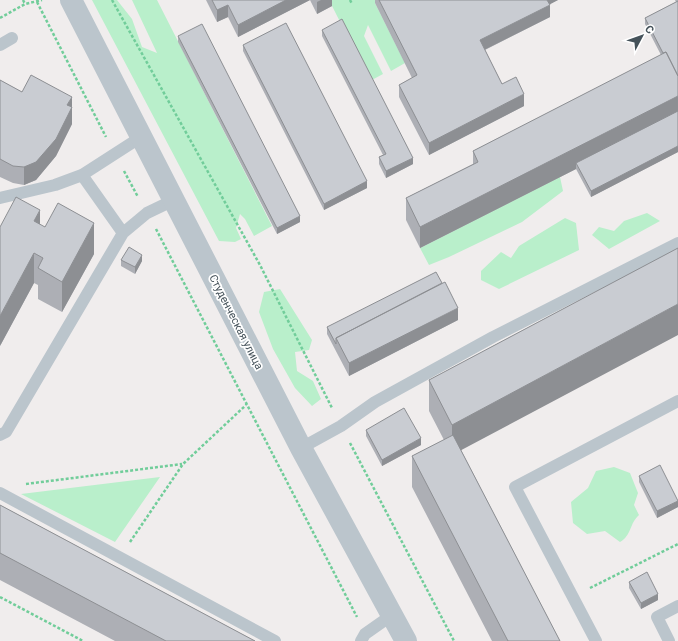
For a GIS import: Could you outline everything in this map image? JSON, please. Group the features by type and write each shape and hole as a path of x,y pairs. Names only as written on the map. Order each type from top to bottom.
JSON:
{"street":[{"name":"Студенческая улица","path":"71,0 301,448 406,641"}],"lane":[{"path":"0,45 12,38"},
{"path":"0,198 55,185 82,175 142,136"},
{"path":"82,175 123,233"},
{"path":"0,435 6,432 123,233 147,213 174,200"},
{"path":"301,448 341,426 375,402 500,334 678,243"},
{"path":"596,641 515,487 678,401"},
{"path":"0,493 274,641"},
{"path":"669,641 657,618 678,606"},
{"path":"363,638 392,615"}],"path":[{"path":"23,0 25,4"},
{"path":"0,18 25,4 42,0"},
{"path":"112,0 260,265 341,426 454,641"},
{"path":"350,0 352,4"},
{"path":"37,2 246,405 363,638"},
{"path":"120,557 182,464 246,405"},
{"path":"23,485 182,464"},
{"path":"573,597 678,544"},
{"path":"0,597 83,641"}],"green space":[{"path":"92,0 117,0 132,19 142,47 157,53 132,0 157,0 272,226 254,236 245,219 240,214 236,228 241,239 235,242 219,241"},
{"path":"329,0 381,0 375,3 405,63 391,71 368,25 364,36 383,74 370,81"},
{"path":"560,177 563,191 522,222 429,265 420,248"},
{"path":"647,213 660,221 609,249 592,235 599,227 614,231 624,221"},
{"path":"565,218 576,223 579,250 499,289 481,280 481,271 501,252 511,258 519,246"},
{"path":"280,289 312,340 309,350 295,352 297,371 313,381 321,399 312,406 295,388 273,349 259,312 264,292"},
{"path":"614,467 630,473 638,493 634,505 639,515 627,536 620,542 605,531 587,534 573,523 571,502 588,488 596,471"},
{"path":"160,477 115,542 21,494"}],"building":[{"path":"212,0 286,0 238,25 228,5 217,10"},
{"path":"379,0 547,0 550,5 480,40 502,84 516,77 524,94 429,143 399,85 417,75"},
{"path":"678,1 678,76 666,52 663,53 645,18"},
{"path":"342,19 413,158 386,171 379,157 386,154 322,30"},
{"path":"286,23 367,181 324,204 243,45"},
{"path":"202,24 300,216 277,228 178,36"},
{"path":"666,52 678,76 678,96 420,227 406,198 478,162 473,151"},
{"path":"31,75 72,97 67,105 72,107 56,139 36,162 24,167 13,166 0,159 0,80 22,92"},
{"path":"678,111 678,146 591,191 576,163"},
{"path":"16,197 40,210 34,221 45,227 58,203 94,223 62,282 38,268 43,258 34,253 0,316 0,227"},
{"path":"129,247 142,255 135,267 121,260"},
{"path":"678,248 678,304 452,425 429,380"},
{"path":"436,272 442,283 336,338 336,344 327,327"},
{"path":"445,282 458,308 349,363 336,338"},
{"path":"404,408 421,438 382,460 366,430"},
{"path":"453,435 560,641 508,641 412,456"},
{"path":"660,465 678,501 657,511 639,476"},
{"path":"0,505 255,641 166,641 0,553"},
{"path":"647,572 658,594 641,603 629,582"}]}
